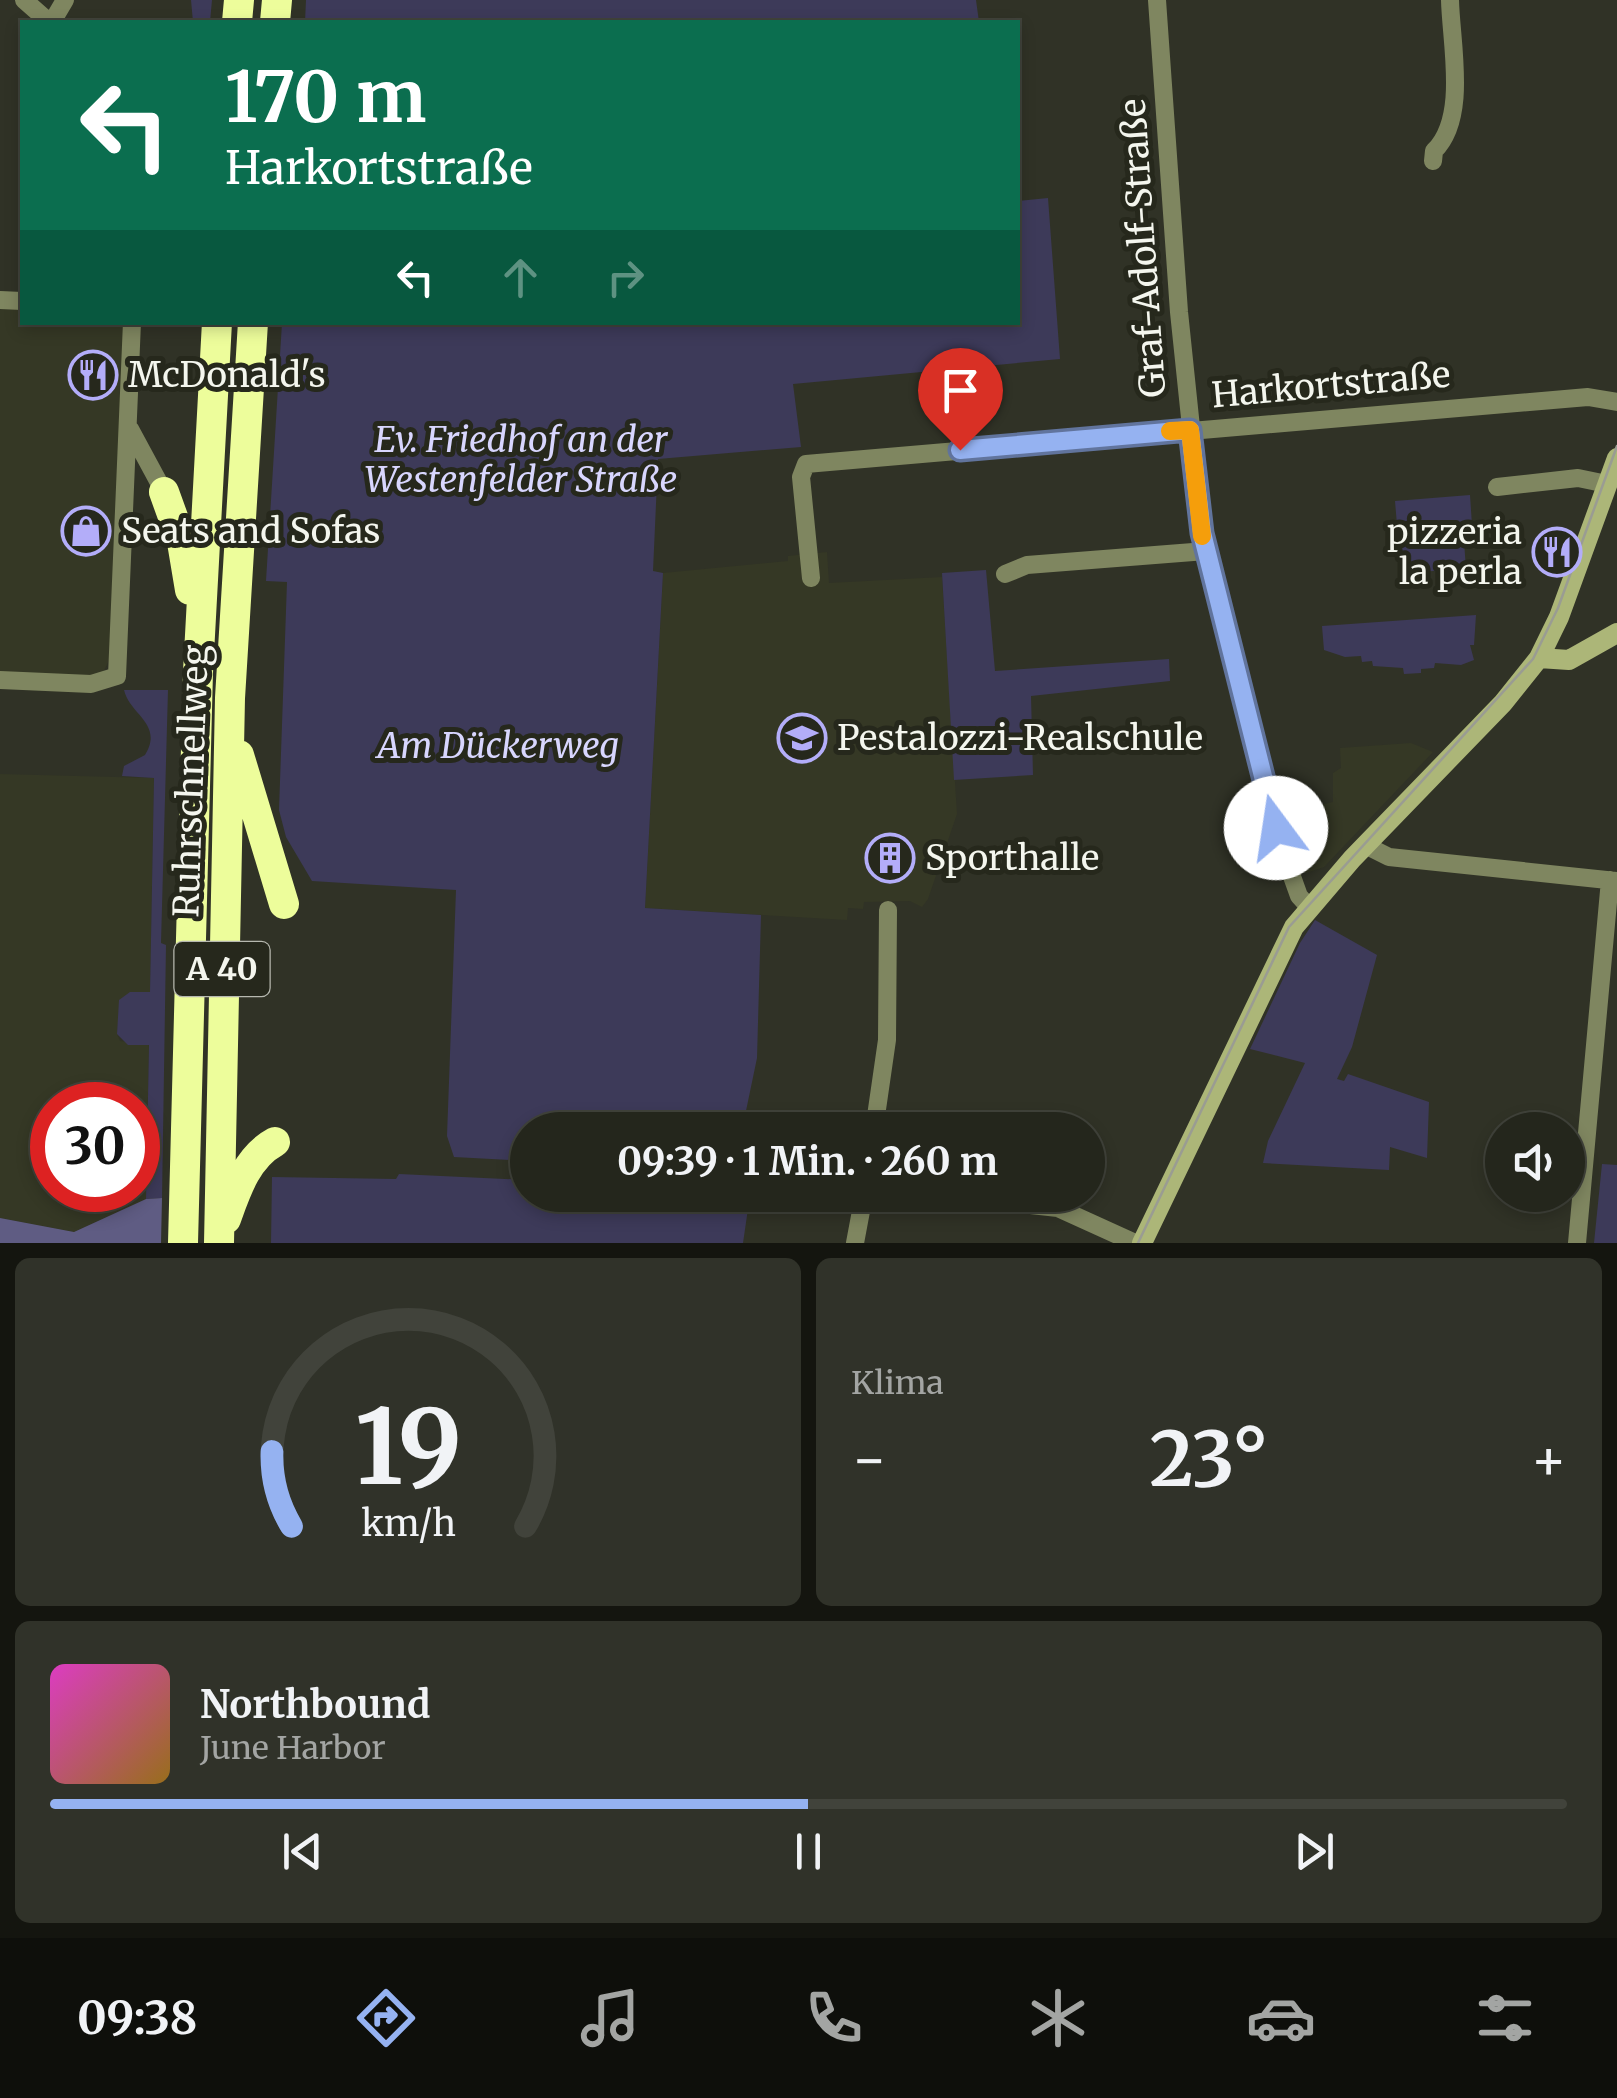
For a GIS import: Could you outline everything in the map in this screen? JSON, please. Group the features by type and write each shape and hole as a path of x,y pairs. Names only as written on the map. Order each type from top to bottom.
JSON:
{"highway":[{"name":"Ruhrschnellweg","path":"183,1243 198,672 216,325"},
{"name":"Ruhrschnellweg","path":"219,1242 230,698 254,325"},
{"path":"162,488 188,568 198,672"},
{"path":"230,698 244,780 284,904"},
{"path":"219,1242 238,1184 262,1148 275,1142"}],"main road":[{"path":"1139,1243 1273,963 1309,907 1502,703 1538,658 1550,636 1617,458"},
{"path":"1538,658 1569,660 1617,634"},
{"path":"1550,636 1590,646"}],"street":[{"path":"24,0 48,20"},
{"name":"Graf-Adolf-Straße","path":"1156,0 1190,430 1206,551 1280,844 1299,896 1309,907"},
{"path":"1434,162 1434,150 1446,138 1454,107 1450,0"},
{"path":"0,680 91,684 118,676 132,325"},
{"name":"Harkortstraße","path":"811,578 801,477 806,464 1588,396 1617,402"},
{"path":"128,424 162,488"},
{"path":"126,490 132,480 146,476 162,488"},
{"path":"1496,487 1578,478 1607,484"},
{"path":"1005,574 1028,566 1206,551"},
{"path":"1365,845 1389,857 1614,881 1577,1243"},
{"path":"877,1112 887,1040 888,910"},
{"path":"855,1243 861,1212"},
{"path":"1067,1212 1139,1243"}],"shaded area":[{"path":"0,308 20,309 20,325 125,325 110,658 103,673 94,677 0,676"},
{"name":"Pestalozzi-Realschule","path":"827,552 829,583 942,577 957,814 928,899 922,907 910,901 864,902 863,909 848,908 847,920 645,908 663,573 788,561 788,556"},
{"path":"1411,743 1433,752 1324,867 1306,873 1293,859 1280,814 1333,802 1333,773 1341,768 1340,748"},
{"path":"0,774 154,778 150,993 120,1000 117,1034 120,1041 149,1045 148,1082 30,1082 30,1212 118,1212 74,1232 0,1218"},
{"path":"160,1198 161,1243 0,1243 0,1218 74,1232 118,1212 160,1212"}],"green space":[{"path":"191,0 212,0 210,20 193,20"},
{"path":"306,0 976,0 979,20 305,20"},
{"path":"1048,198 1060,359 793,384 801,447 658,459 653,571 663,573 645,908 761,915 757,1058 746,1112 510,1112 510,1160 454,1157 447,1136 456,890 312,881 286,837 279,810 287,582 266,581 282,325 1020,325 1020,201"},
{"path":"1470,495 1472,525 1463,527 1466,569 1401,573 1395,501"},
{"path":"986,570 995,671 1169,659 1170,681 1031,696 1033,775 954,780 942,573"},
{"path":"1476,615 1474,645 1470,645 1474,660 1461,665 1435,663 1434,668 1421,669 1421,673 1404,674 1403,668 1373,666 1372,661 1362,662 1361,656 1345,657 1324,650 1322,626"},
{"path":"124,690 168,690 161,943 166,945 162,1198 160,1082 148,1082 149,1045 128,1045 117,1034 119,1000 130,992 150,992 154,778 122,776 124,766 145,755 151,735"},
{"path":"1315,920 1377,955 1352,1047 1337,1079 1344,1081 1348,1074 1429,1102 1427,1158 1390,1147 1389,1170 1263,1163 1268,1141 1305,1063 1250,1049 1300,943"},
{"path":"1602,1164 1617,1165 1617,1243 1594,1243"},
{"path":"399,1174 510,1179 510,1212 748,1212 743,1243 271,1243 272,1177 396,1179"}],"tram line":[{"path":"1138,1243 1289,927 1533,659 1558,608 1617,446"}],"slow traffic":[{"path":"1170,431 1190,430 1202,536"}],"place":[{"name":"McDonald's","path":"93,375"},
{"name":"Seats and Sofas","path":"86,531"},
{"name":"pizzeria la perla","path":"1557,552"},
{"name":"Pestalozzi-Realschule","path":"802,738"},
{"name":"Sporthalle","path":"890,858"}],"route":[{"path":"960,450 1190,430 1202,533 1276,828"}],"park label":[{"name":"Ev. Friedhof an der Westenfelder Straße","path":"521,460"},
{"name":"Am Dückerweg","path":"498,746"}]}
